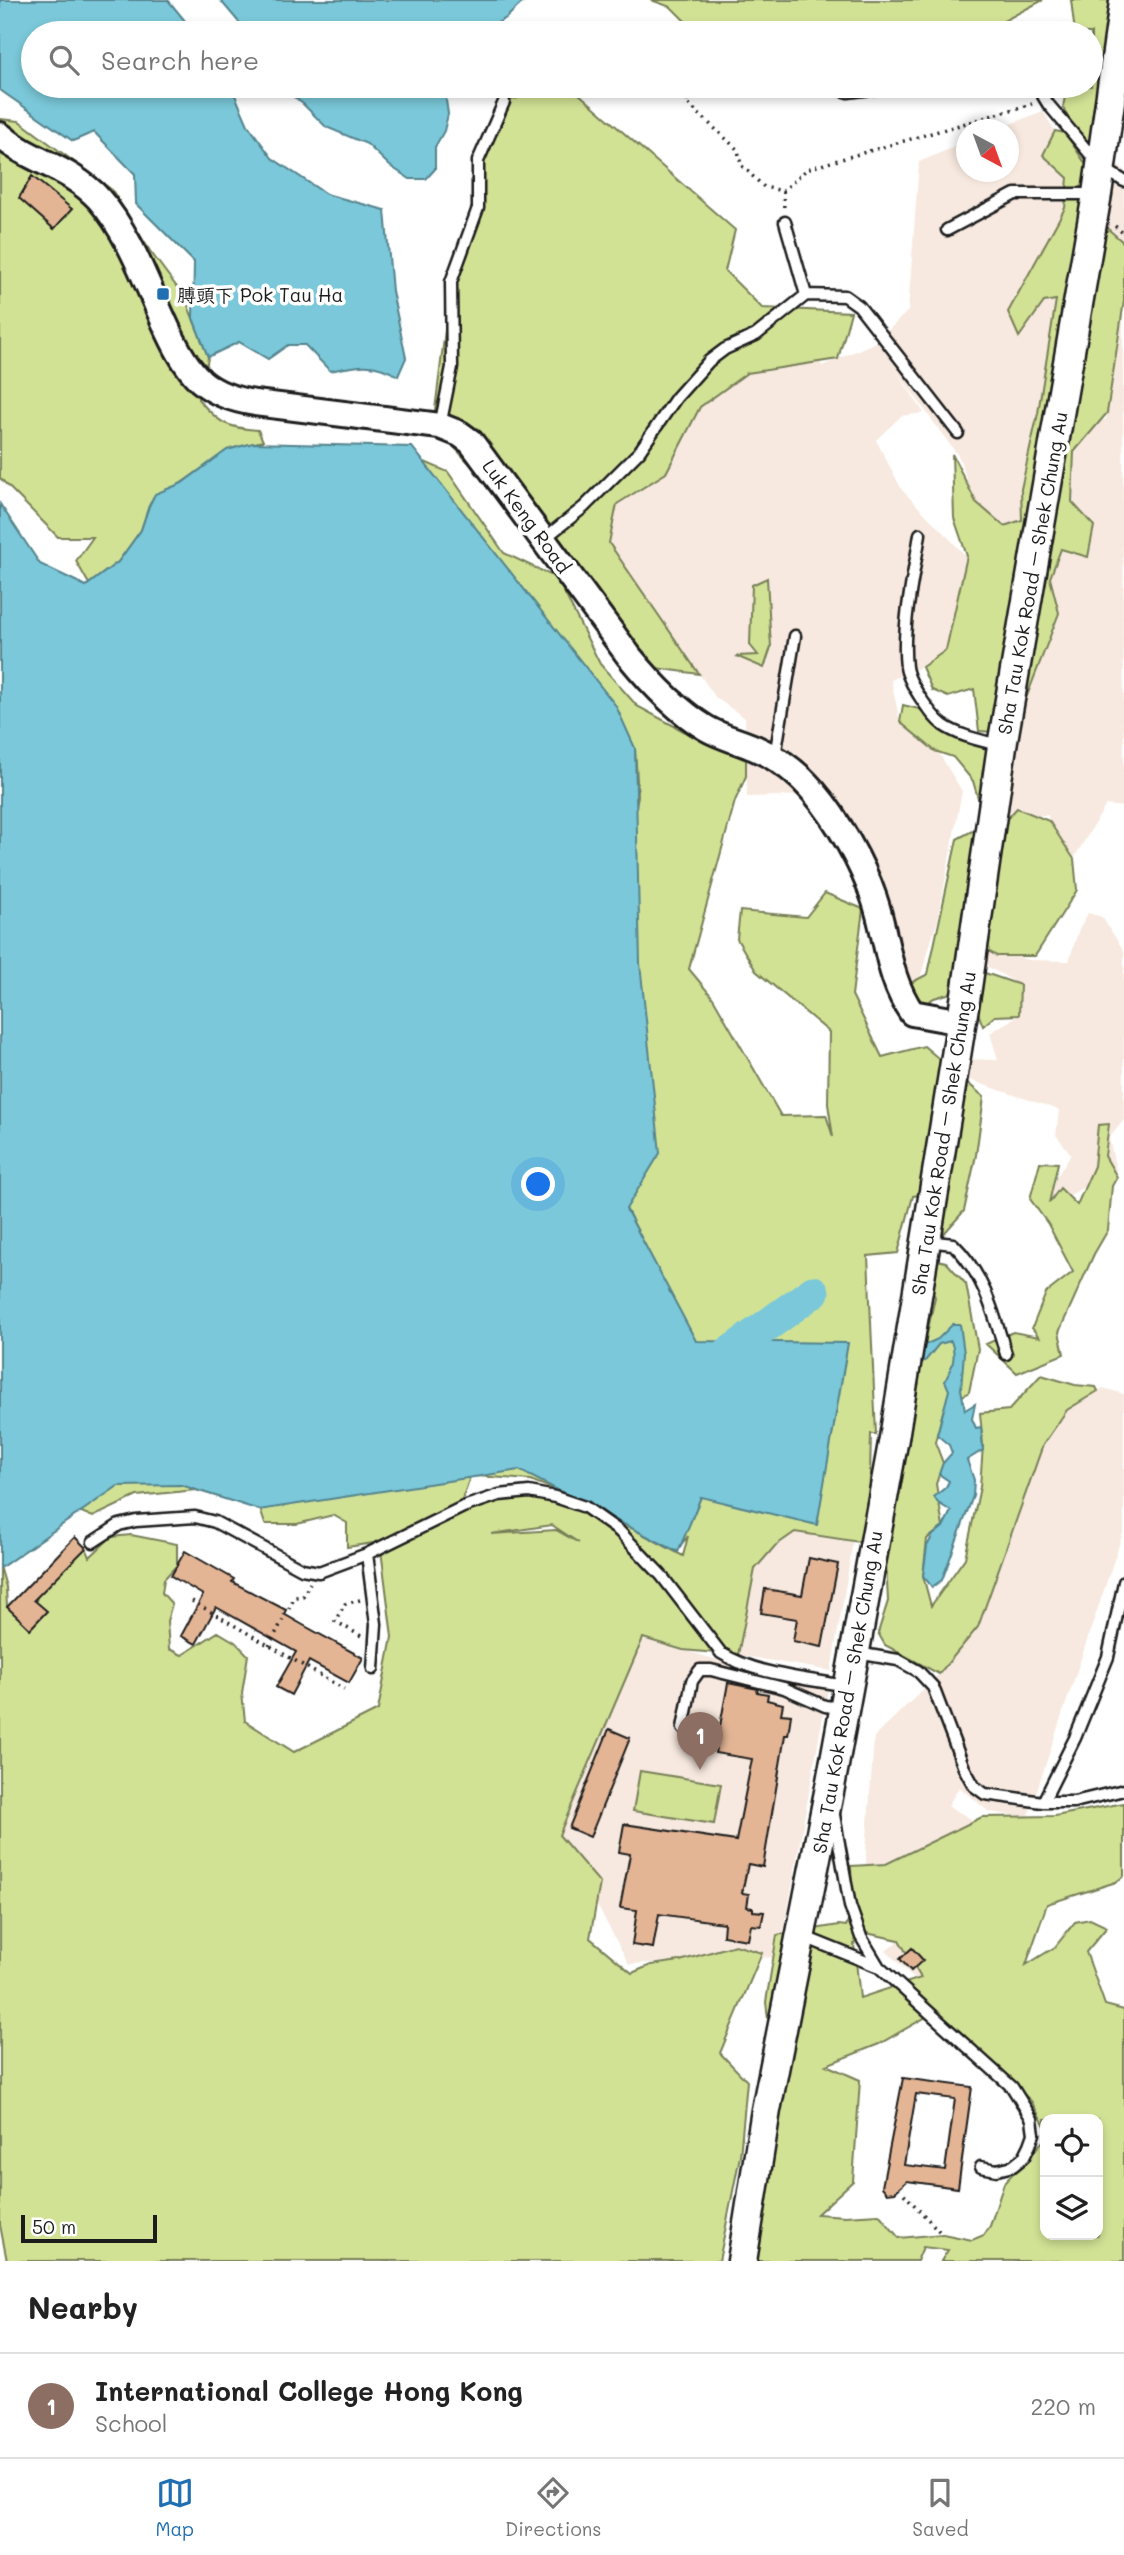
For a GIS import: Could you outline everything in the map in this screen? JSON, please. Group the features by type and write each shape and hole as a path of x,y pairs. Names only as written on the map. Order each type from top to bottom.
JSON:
{"main road":[{"name":"Sha Tau Kok Road – Shek Chung Au","path":"742,2261 766,2110 847,1698 853,1653 894,1438 1002,746 1107,181 1124,2"}],"street":[{"name":"Luk Keng Road","path":"0,135 79,182 109,212 139,265 178,349 192,371 208,386 246,402 440,426 460,434 477,449 629,656 659,689 706,728 774,758 795,773 814,792 842,832 874,897 899,995 912,1013 961,1022"}],"lane":[{"path":"947,230 1015,194 1107,181 1044,98"},
{"path":"440,426 452,367 451,282 478,208 478,161 504,102"},
{"path":"785,222 806,295"},
{"path":"544,539 584,507 639,452 676,398 709,361 725,349 757,335 806,295 845,296 859,306 958,433"},
{"path":"920,534 905,640 906,670 921,699 942,724 963,734 1002,746"},
{"path":"774,758 795,636"},
{"path":"925,1241 953,1244 964,1255 989,1297 1006,1354"},
{"path":"93,1542 119,1525 195,1517 215,1522 302,1569 319,1572 366,1554 463,1507 499,1495 529,1492 555,1497 585,1507 619,1531 661,1575 721,1653 730,1659 847,1698"},
{"path":"366,1554 376,1624 373,1669"},
{"path":"1043,1802 1074,1738 1108,1657 1124,1582"},
{"path":"853,1653 898,1660 918,1671 933,1687 964,1768 974,1786 985,1794 1043,1802 1074,1802 1124,1790"},
{"path":"683,1728 692,1681 700,1670 711,1670 784,1688 825,1706 847,1698"},
{"path":"830,1787 850,1906 861,1937 879,1967 1012,2087 1032,2119 1034,2134 1024,2157 1013,2166 997,2170 981,2167"},
{"path":"801,1935 879,1967"}],"path":[{"path":"687,98 686,102 738,150 741,165 764,187 783,191"},
{"path":"783,191 807,169 1035,103 1048,104"},
{"path":"783,191 785,222"},
{"path":"269,1646 295,1597 303,1596"},
{"path":"365,1637 335,1621 345,1604 372,1597"},
{"path":"192,1601 344,1689"},
{"path":"904,2194 939,2231"}],"shaded area":[{"path":"1043,111 1076,166 1018,547 973,498 959,457 895,369 924,413 901,416 876,440 902,490 971,561 967,598 943,657 891,680 900,722 940,755 962,791 938,919 920,978 897,985 867,879 812,795 747,797 745,718 716,698 609,543 617,504 666,473 700,407 748,373 801,323 822,366 876,342 908,311 919,162 956,146 956,182 1019,182 1019,121"},
{"path":"1107,159 1124,169 1124,254 1099,231"},
{"path":"1123,303 1124,807 1106,805 1056,888 1048,815 1006,816 1068,437 1106,419"},
{"path":"1088,913 1102,917 1124,951 1124,1120 1109,1138 1116,1170 1103,1188 1089,1184 1056,1203 1047,1192 1071,1154 1056,1135 1059,1110 964,1078 964,1059 998,1060 990,1033 1019,1015 1020,985 983,964 986,948 1029,960 1069,961 1078,932"},
{"path":"1103,1388 1124,1394 1124,1530 1028,1817 989,1812 959,1787 948,1806 994,1832 867,1892 866,1852 874,1737 939,1674 978,1627 1046,1436 1073,1403"},
{"path":"763,1526 853,1542 831,1671 738,1655"},
{"path":"643,1638 768,1675 828,1689 779,1957 629,1964 559,1835"},
{"path":"911,1930 944,1966 922,1986 886,1951"}],"green space":[{"path":"651,0 1043,0 1004,21 685,21 671,7"},
{"path":"1071,0 1124,0 1109,133 1084,148 1063,107 1065,98 1103,98 1103,21 1074,21"},
{"path":"518,98 584,98 735,230 725,271 762,308 851,312 838,359 747,373 700,407 666,473 617,504 609,543 699,674 642,666 541,539 452,445 432,434 451,282 478,208 482,152 504,102"},
{"path":"0,119 19,121 112,190 150,251 185,298 208,357 198,399 224,423 258,430 263,441 230,449 149,506 141,530 118,562 89,584 76,561 93,537 58,537 0,478"},
{"path":"1055,131 1065,133 1089,169 1100,222 1124,243 1124,301 1107,413 1074,452 1072,502 1094,526 1088,557 1061,549 1050,578 1059,613 1025,701 1007,723 994,732 979,731 974,689 948,697 932,690 922,667 946,650 967,556 954,518 952,454 976,502 1004,526 1022,520 1021,489 1038,413 1056,300 1044,302 1019,337 1008,312 1065,208 1068,178 1043,155"},
{"path":"413,457 448,472 504,553 557,578 600,664 637,706 702,741 746,760 746,776 735,801 689,969 713,998 781,1116 826,1115 833,1137 828,1104 829,1032 756,971 737,939 740,911 806,917 825,893 863,909 852,995 882,1057 924,1046 984,1097 976,1155 964,1211 940,1238 933,1193 913,1196 898,1253 868,1256 876,1434 871,1434 869,1516 859,1542 795,1532 775,1546 755,1569 738,1655 683,1650 643,1638 559,1835 600,1883 590,1938 632,1973 651,1965 680,1961 735,1945 762,1953 720,2053 747,2081 740,2156 719,2261 7,2261 0,2225 0,1566 6,1587 7,1607 29,1617 41,1582 57,1573 86,1548 90,1557 111,1537 131,1535 177,1544 177,1565 164,1579 162,1593 172,1604 167,1621 169,1649 182,1655 218,1632 235,1642 248,1655 242,1693 245,1721 294,1752 378,1710 392,1637 380,1542 347,1547 347,1523 333,1515 297,1524 265,1524 260,1509 196,1490 137,1496 93,1517 72,1508 71,1495 657,1370 661,1276 620,1197 627,850 638,796 635,748","holes":["470,1477 530,1480 644,1523 680,1546 688,1536 683,1556 600,1511 535,1494 459,1509","552,1525 579,1543 556,1530 491,1534"]},
{"path":"767,578 771,647 764,668 736,656 758,655 750,645 752,585"},
{"path":"903,705 939,714 967,735 996,749 958,991 934,998 912,1013 903,987 928,974 957,839 976,829 982,812 973,781 953,757 935,751 900,722"},
{"path":"1017,808 1049,821 1074,859 1077,890 1035,956 997,956 983,948 1004,822"},
{"path":"982,972 1020,985 1019,1015 995,1016 983,1026 972,997"},
{"path":"1109,1124 1105,1156 1117,1177 1112,1186 1108,1230 1094,1254 1059,1332 1064,1354 1017,1373 986,1344 1013,1332 1039,1337 1032,1328 1046,1293 1073,1272 1048,1224 1030,1199 1040,1162 1058,1163 1049,1203 1060,1188 1077,1205 1094,1166 1098,1125"},
{"path":"921,1261 946,1262 966,1284 978,1349 969,1392 944,1408 935,1442 943,1463 936,1484 943,1527 927,1539 923,1576 931,1606 965,1558 980,1487 983,1445 980,1413 1009,1410 1041,1375 1075,1385 1096,1387 1098,1391 1067,1410 1043,1445 978,1627 939,1674 885,1645 878,1633 888,1601 884,1524 909,1444 910,1412 935,1297"},
{"path":"640,1771 721,1784 714,1824 633,1811"},
{"path":"1124,1803 1124,1876 1116,1882 1047,1904 1026,1965 1055,1947 1075,1922 1090,1919 1107,1927 1086,1952 1105,2005 1124,2010 1124,2261 941,2261 948,2250 923,2247 917,2261 733,2261 778,2103 766,2002 777,1935 846,1926 853,1910 851,1866 886,1864 982,1817 1055,1816","holes":["866,1933 899,1940 921,1978 860,1998 854,1944","935,2012 1031,2101 1040,2117 1040,2114 1103,2114 1103,2240 1040,2240 1040,2144 1004,2183 990,2226 984,2235 972,2240 943,2234 899,2238 879,2214 817,2214 853,2181 860,2080 826,2065 879,2044"]}],"water":[{"path":"0,0 168,0 185,21 21,21 21,98 236,98 248,125 272,158 326,194 385,210 392,291 406,358 398,376 372,366 330,371 305,345 288,345 268,359 239,342 208,357 193,318 194,262 136,204 135,174 94,132 73,141 0,90"},
{"path":"220,0 525,0 501,21 238,21"},
{"path":"295,98 446,98 448,114 444,131 435,147 435,169 426,179 410,179 390,166 367,144 326,127"},
{"path":"253,443 412,447 616,706 635,748 640,963 660,1153 626,1209 696,1341 848,1343 817,1525 701,1497 678,1552 519,1470 259,1510 181,1485 118,1486 0,1568 0,504 40,564 86,586 118,562 141,530 155,494 182,483 227,450"},
{"path":"953,1324 960,1324 964,1353 961,1389 965,1410 975,1404 972,1419 976,1428 981,1427 983,1450 967,1460 974,1480 973,1496 942,1580 932,1587 923,1576 927,1546 933,1535 943,1527 951,1511 934,1497 949,1481 939,1474 943,1463 952,1453 949,1445 937,1435 949,1390 945,1381 953,1362 951,1341 939,1344 926,1360 915,1367 918,1348 938,1339"}],"building":[{"path":"32,176 72,209 54,229 19,198"},
{"path":"75,1537 86,1548 34,1600 47,1611 30,1629 7,1607"},
{"path":"185,1551 234,1579 232,1582 286,1610 284,1614 363,1658 349,1683 309,1661 291,1695 276,1687 296,1652 216,1607 196,1644 181,1636 203,1595 171,1576"},
{"path":"809,1558 838,1564 822,1647 793,1641 797,1619 761,1613 765,1589 802,1595"},
{"path":"728,1683 758,1689 757,1692 768,1694 767,1700 783,1704 781,1714 791,1715 788,1735 785,1735 763,1867 748,1864 742,1893 749,1894 747,1907 753,1908 753,1911 764,1912 761,1926 751,1925 748,1940 723,1936 724,1923 659,1914 653,1948 632,1945 637,1910 620,1908 630,1854 619,1852 624,1824 736,1841 752,1759 715,1753"},
{"path":"609,1729 630,1738 590,1837 569,1828"},
{"path":"912,1948 923,1960 911,1971 900,1959"},
{"path":"903,2078 972,2087 958,2188 907,2181 895,2192 887,2193 882,2187","holes":["916,2094 955,2099 945,2170 904,2165"]}],"waterway":[{"path":"707,1369 813,1292"}],"place":[{"name":"膊頭下 Pok Tau Ha","path":"163,294"},
{"name":"International College Hong Kong","path":"700,1770"}]}
